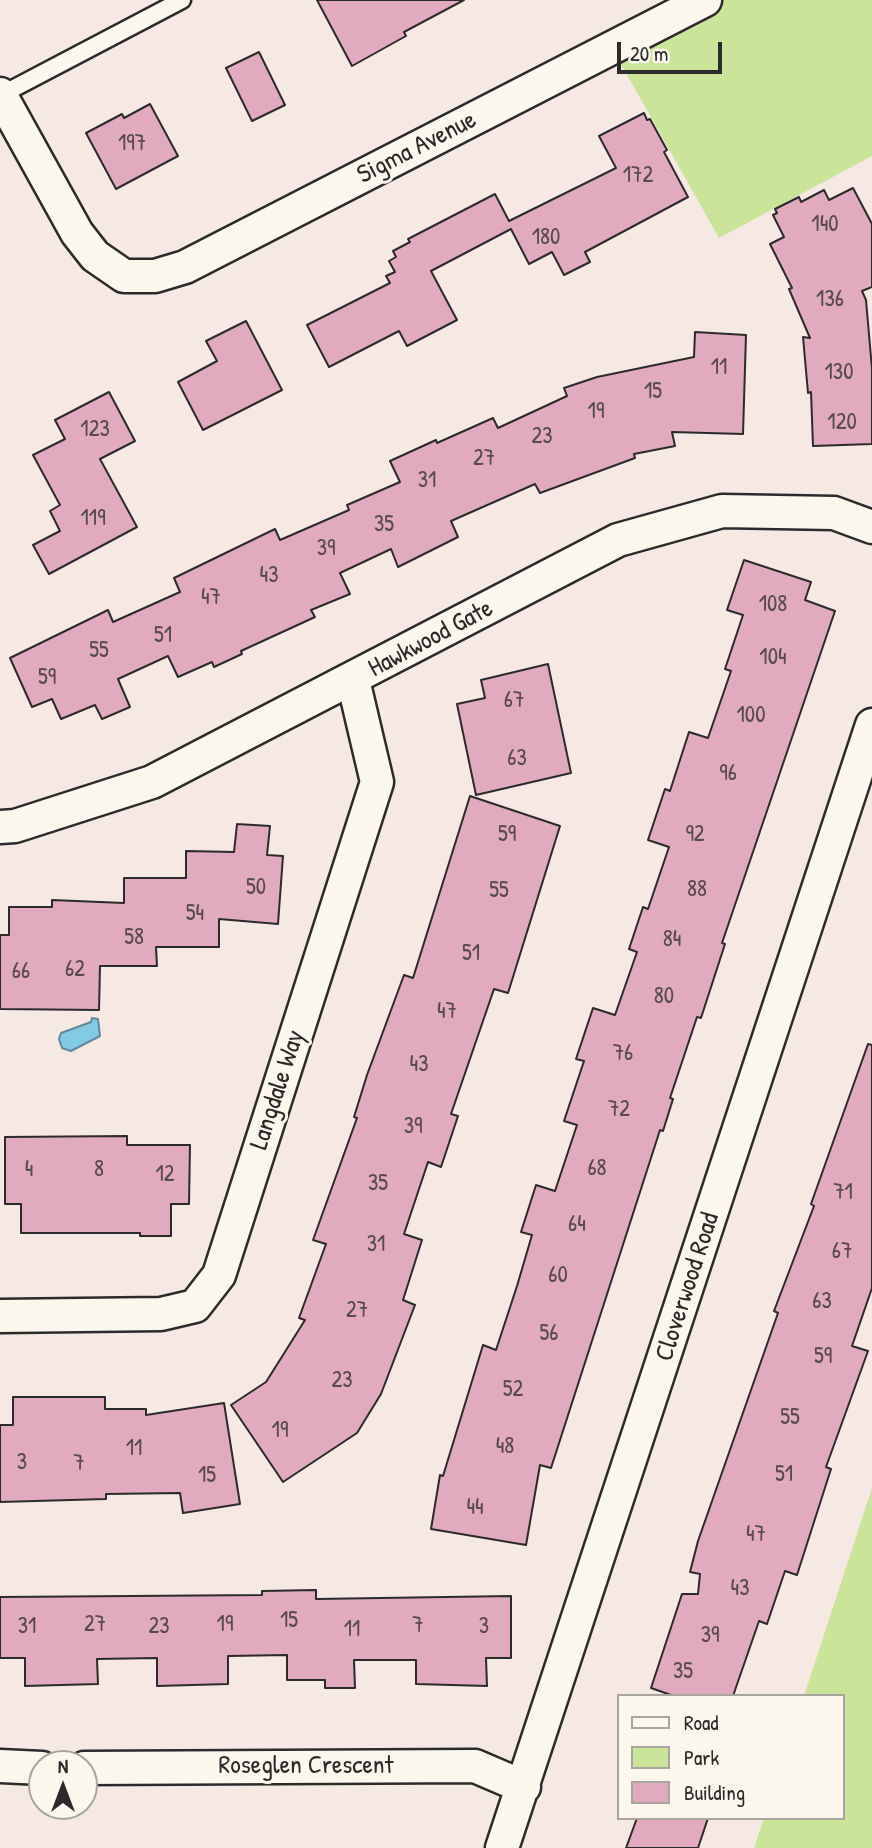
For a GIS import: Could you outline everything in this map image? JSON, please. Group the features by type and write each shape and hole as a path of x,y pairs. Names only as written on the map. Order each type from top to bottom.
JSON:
{"street":[{"name":"Sigma Avenue","path":"0,94 77,233 95,256 124,276 155,276 185,267 705,0"},
{"name":"Hawkwood Gate","path":"0,827 15,826 152,782 618,540 722,511 834,513 872,527"},
{"name":"Langdale Way","path":"0,1316 161,1314 195,1306 219,1275 377,782 352,680"},
{"name":"Cloverwood Road","path":"502,1848 872,725"},
{"path":"0,1766 28,1767"},
{"name":"Roseglen Crescent","path":"98,1768 475,1766 524,1787"}],"lane":[{"path":"0,94 182,0"}],"green space":[{"path":"687,0 872,0 872,156 719,238 608,41"},
{"path":"872,1488 872,1848 754,1848 763,1820 844,1820 844,1694 805,1694"}],"water":[{"path":"92,1018 98,1019 100,1036 71,1051 62,1048 59,1039 61,1033 91,1022"}],"building":[{"path":"317,0 464,0 404,32 406,36 352,66"},
{"path":"259,52 285,105 252,121 226,68"},
{"path":"150,104 178,156 116,189 86,133 122,114 124,118"},
{"path":"644,113 667,150 664,152 688,197 585,252 590,262 564,275 552,252 529,264 511,229 431,271 457,320 407,346 399,331 329,367 307,325 390,283 386,276 395,272 389,261 396,257 393,251 410,242 408,239 495,194 509,221 616,168 599,136"},
{"path":"853,188 872,224 872,287 862,291 866,300 872,369 872,444 813,446 811,392 808,393 803,337 810,338 789,289 792,288 770,244 784,237 773,215 777,213 775,209 799,197 801,202 824,190 829,200"},
{"path":"246,321 282,390 203,430 178,382 217,361 206,341"},
{"path":"695,332 746,335 743,434 672,432 675,446 634,454 635,458 540,493 535,484 451,521 458,537 398,567 391,549 340,573 350,594 311,610 315,617 241,651 242,654 214,667 212,662 178,677 168,656 118,679 130,707 102,719 95,705 61,719 52,699 32,707 10,658 108,610 113,622 180,592 174,578 275,529 280,540 349,510 347,505 400,482 390,461 436,440 437,443 493,418 498,428 567,396 564,388 597,377 694,357"},
{"path":"109,392 135,441 100,459 137,527 49,574 33,545 60,531 50,511 60,505 33,455 65,439 55,420"},
{"path":"744,560 811,582 805,600 835,611 722,943 725,944 701,1018 697,1017 670,1098 673,1099 663,1131 660,1130 551,1468 540,1465 526,1545 431,1529 440,1475 443,1476 483,1345 496,1350 517,1286 532,1235 521,1232 536,1185 555,1191 577,1125 564,1121 584,1061 576,1059 593,1008 615,1015 637,952 629,949 643,907 648,909 669,847 648,840 665,789 670,791 689,732 708,738 731,671 725,669 743,615 727,610"},
{"path":"548,664 571,773 476,795 457,704 485,698 481,680"},
{"path":"470,796 560,826 508,993 494,989 451,1114 458,1116 441,1167 428,1162 404,1234 422,1240 403,1300 415,1305 381,1394 357,1433 283,1482 231,1405 266,1382 305,1320 299,1318 326,1244 313,1240 357,1118 354,1117 367,1075 404,975 413,978"},
{"path":"237,824 270,826 267,855 283,856 278,924 219,919 219,947 156,947 157,966 100,966 99,1010 0,1009 0,935 9,935 9,907 52,907 52,900 124,903 124,878 186,878 186,851 234,852"},
{"path":"868,1044 872,1045 872,1288 852,1346 868,1351 826,1467 831,1469 797,1575 785,1571 767,1624 759,1621 734,1694 668,1694 651,1688 682,1594 698,1594 700,1574 690,1572 698,1541 778,1313 774,1311 814,1206 811,1204"},
{"path":"127,1136 127,1145 190,1145 189,1204 171,1204 171,1236 140,1236 140,1233 21,1233 21,1204 5,1204 5,1137"},
{"path":"13,1397 105,1397 105,1409 146,1409 146,1415 224,1403 240,1504 183,1513 180,1493 106,1494 106,1499 0,1502 0,1425 13,1425"},
{"path":"316,1590 316,1599 511,1596 511,1658 486,1658 487,1686 416,1684 416,1660 354,1660 355,1688 325,1688 325,1680 287,1680 287,1655 228,1656 228,1684 157,1686 157,1658 97,1659 98,1684 25,1686 25,1658 0,1658 0,1597 262,1595 262,1591"},
{"path":"636,1820 707,1820 698,1848 626,1848"}]}
